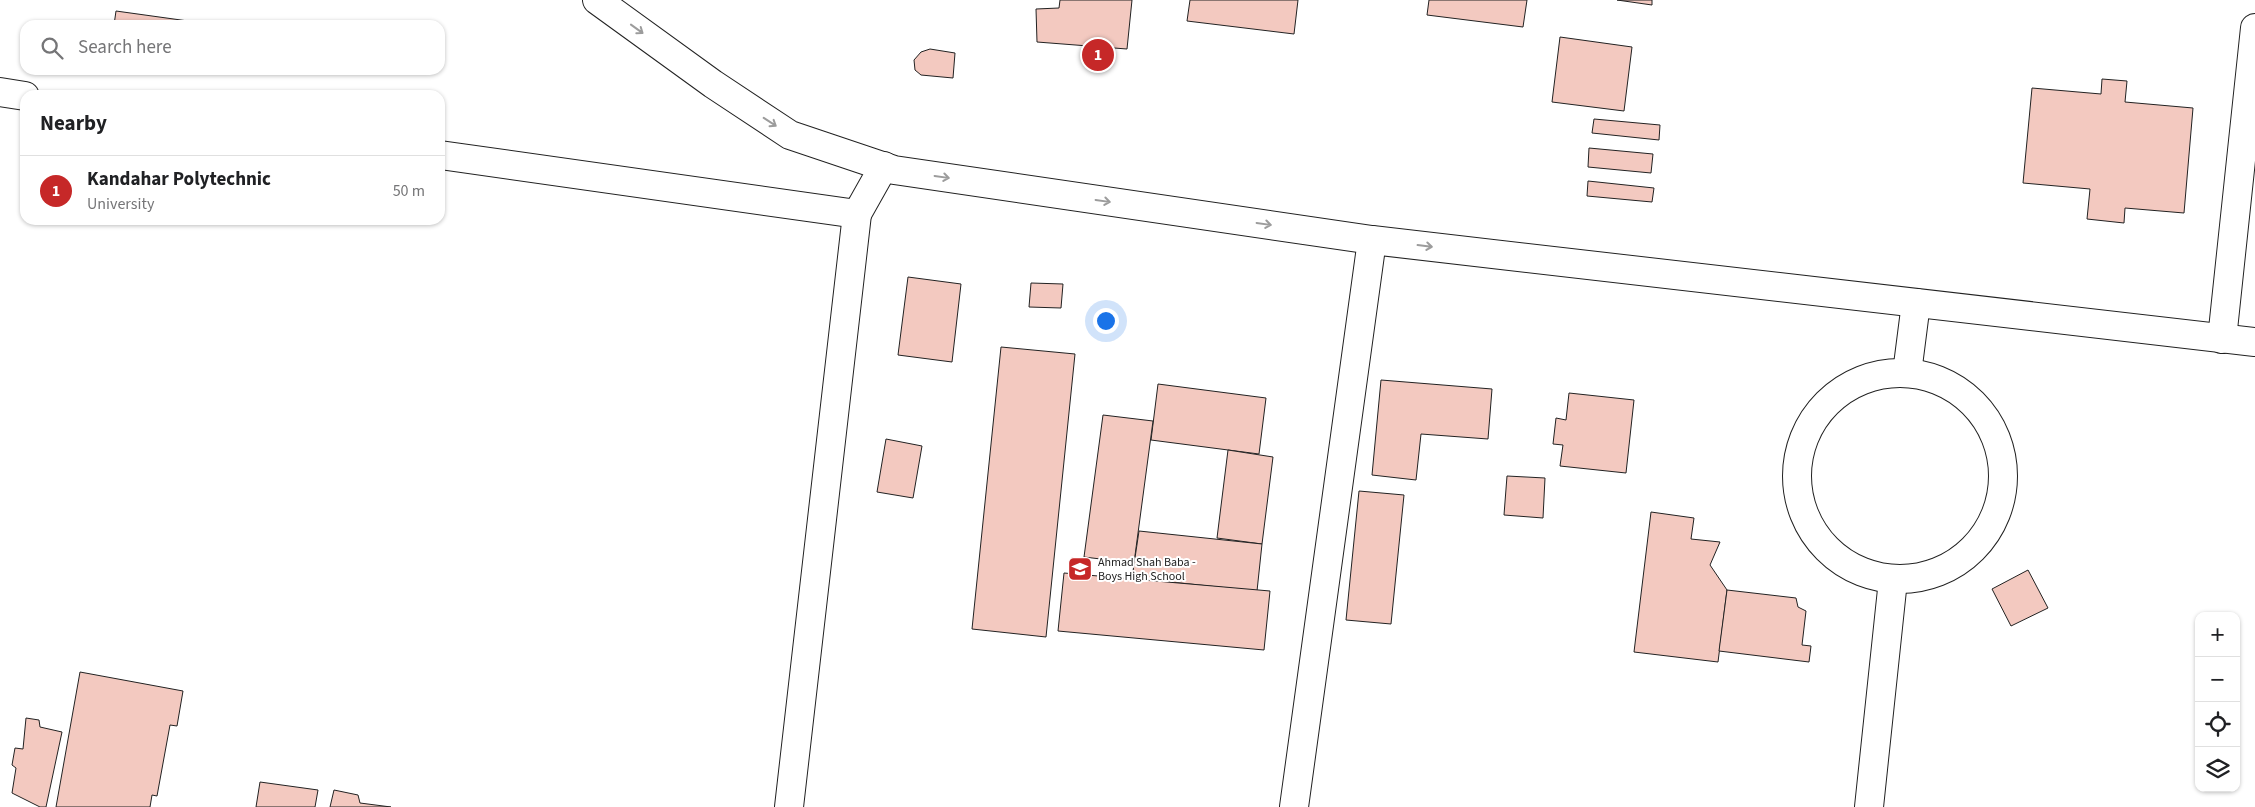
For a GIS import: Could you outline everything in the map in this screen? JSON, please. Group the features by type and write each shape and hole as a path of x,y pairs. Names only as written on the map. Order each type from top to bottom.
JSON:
{"street":[{"path":"597,0 713,84 790,135 884,166 1372,240 2255,342"},
{"path":"2222,339 2255,28"},
{"path":"0,92 20,95"},
{"path":"445,156 858,214"},
{"path":"789,807 858,214 884,166"},
{"path":"1294,807 1372,240"},
{"path":"1907,373 1916,303"},
{"path":"1907,373 1943,381 1973,402 1994,430 2004,466 2002,501 1987,534 1962,560 1930,576 1893,580 1862,573 1834,556 1812,532 1799,502 1796,469 1804,438 1820,410 1845,389 1875,376 1907,373"},
{"path":"1869,807 1893,580"}],"building":[{"path":"1060,0 1132,0 1127,49 1037,42 1036,9 1059,8"},
{"path":"1190,0 1298,0 1294,34 1187,21"},
{"path":"1429,0 1527,0 1523,27 1427,15"},
{"path":"1617,0 1652,0 1652,5"},
{"path":"116,11 181,20 115,20"},
{"path":"1560,37 1632,47 1624,111 1552,102"},
{"path":"930,49 955,53 953,78 921,75 915,70 914,60 921,52"},
{"path":"2102,79 2127,81 2125,102 2193,108 2184,213 2125,208 2124,223 2087,219 2090,189 2023,183 2032,88 2101,94"},
{"path":"1594,119 1660,125 1659,140 1592,133"},
{"path":"1589,148 1653,154 1651,173 1588,167"},
{"path":"1588,181 1654,188 1652,202 1587,196"},
{"path":"908,277 961,284 952,362 898,355"},
{"path":"1031,283 1063,284 1061,308 1029,307"},
{"path":"1001,347 1075,354 1046,637 972,629"},
{"path":"1381,380 1492,389 1488,439 1421,434 1416,480 1372,475"},
{"path":"1158,384 1266,398 1259,454 1151,440"},
{"path":"1569,393 1634,400 1626,473 1560,466 1563,445 1553,444 1556,418 1566,420"},
{"path":"1103,415 1153,421 1134,563 1084,557"},
{"path":"886,439 922,446 913,498 877,492"},
{"path":"1228,450 1273,457 1262,544 1217,538"},
{"path":"1507,476 1545,478 1543,518 1504,515"},
{"path":"1359,491 1404,495 1391,624 1346,620"},
{"path":"1651,512 1694,518 1691,539 1720,542 1710,565 1727,590 1718,662 1634,652"},
{"path":"1139,531 1262,544 1257,591 1132,578"},
{"path":"2028,570 2048,608 2011,626 1992,589"},
{"path":"1064,573 1270,591 1264,650 1058,631"},
{"path":"1727,590 1796,598 1798,607 1806,611 1802,645 1811,646 1809,662 1719,651"},
{"path":"80,672 183,691 177,726 170,725 157,796 152,795 150,807 56,807"},
{"path":"26,718 39,720 40,727 62,732 46,807 40,807 12,793 16,768 12,765 15,748 23,749"},
{"path":"260,782 318,790 315,807 256,807"},
{"path":"334,790 358,795 360,803 391,807 330,807"}],"place":[{"name":"Kandahar Polytechnic","path":"1098,55"},
{"name":"Ahmad Shah Baba - Boys High School","path":"1080,569"}]}
